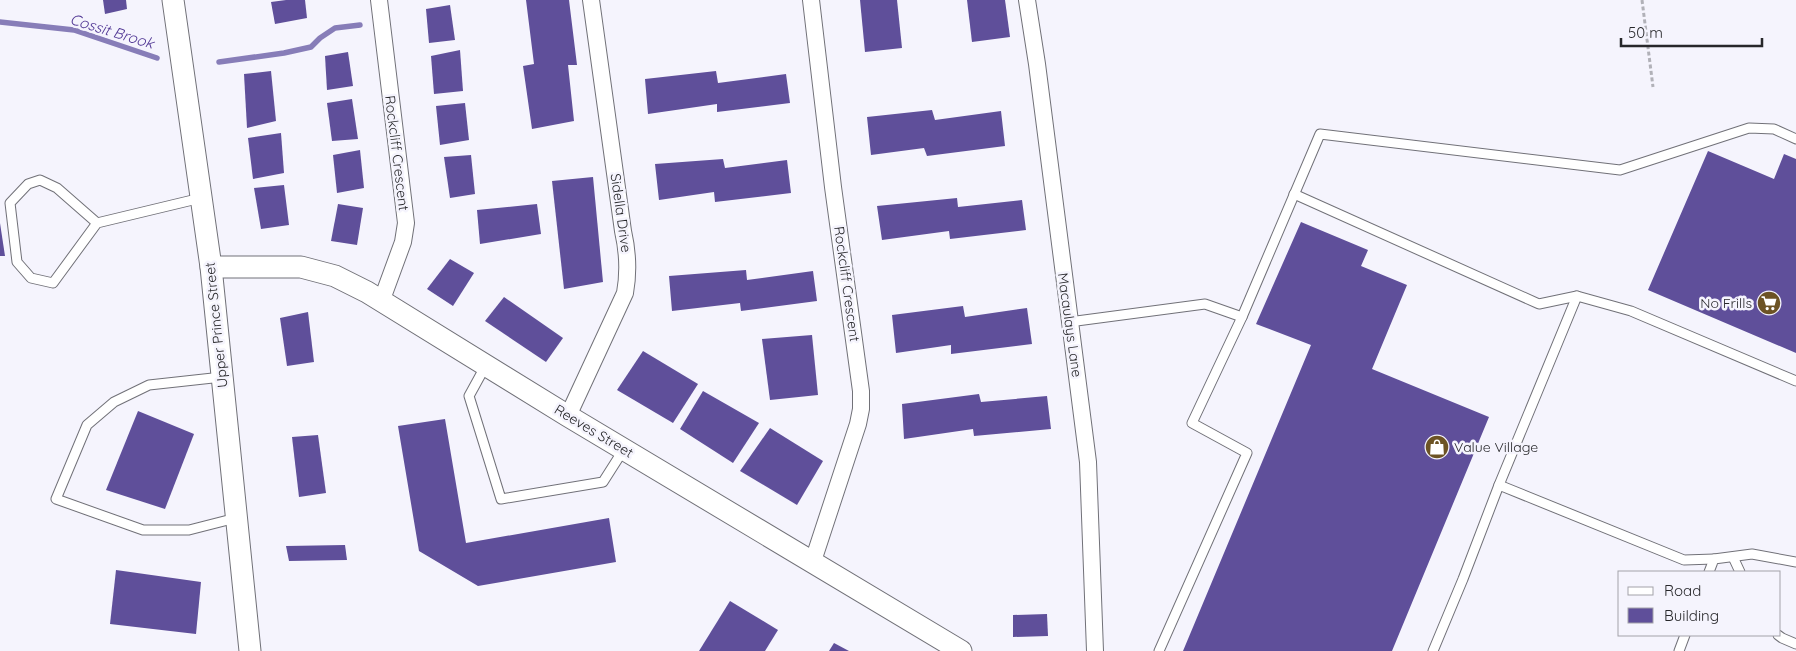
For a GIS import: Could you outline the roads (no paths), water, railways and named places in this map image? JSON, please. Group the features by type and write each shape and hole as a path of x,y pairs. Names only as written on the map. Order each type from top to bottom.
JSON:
{"street":[{"name":"Upper Prince Street","path":"173,0 211,267 250,651"},
{"name":"Rockcliff Crescent","path":"379,0 406,223 403,242 381,302"},
{"name":"Sidella Drive","path":"568,416 625,293 628,272 628,252 623,231 591,0"},
{"name":"Rockcliff Crescent","path":"811,0 833,187 861,391 861,409 858,424 813,561"},
{"name":"Macaulays Lane","path":"1027,0 1038,64 1088,462 1095,651"},
{"name":"Reeves Street","path":"211,267 301,267 335,276 367,292 568,416 961,651"}],"lane":[{"path":"1159,651 1247,453 1192,423 1242,316 1320,134 1620,170 1749,128 1774,129 1796,139"},
{"path":"97,223 57,188 40,180 28,184 10,203 17,262 32,278 53,283 97,223 201,198"},
{"path":"1294,194 1539,304 1577,296 1630,311 1796,381"},
{"path":"1433,651 1577,296"},
{"path":"1070,322 1205,304 1242,316"},
{"path":"486,365 469,396 501,498 603,482 624,449"},
{"path":"222,378 149,385 114,402 87,425 56,499 143,530 189,530 236,518"},
{"path":"1499,485 1684,560 1714,559 1752,554 1796,562"},
{"path":"1733,557 1740,571"},
{"path":"1709,571 1714,559"},
{"path":"1679,651 1685,636"},
{"path":"1779,636 1796,644"}],"waterway":[{"name":"Cossit Brook","path":"0,22 74,30 157,58"},
{"name":"Cossit Brook","path":"219,62 284,53 311,47 335,28 360,25"}],"place":[{"name":"No Frills","path":"1769,303"},
{"name":"Value Village","path":"1437,447"}]}
